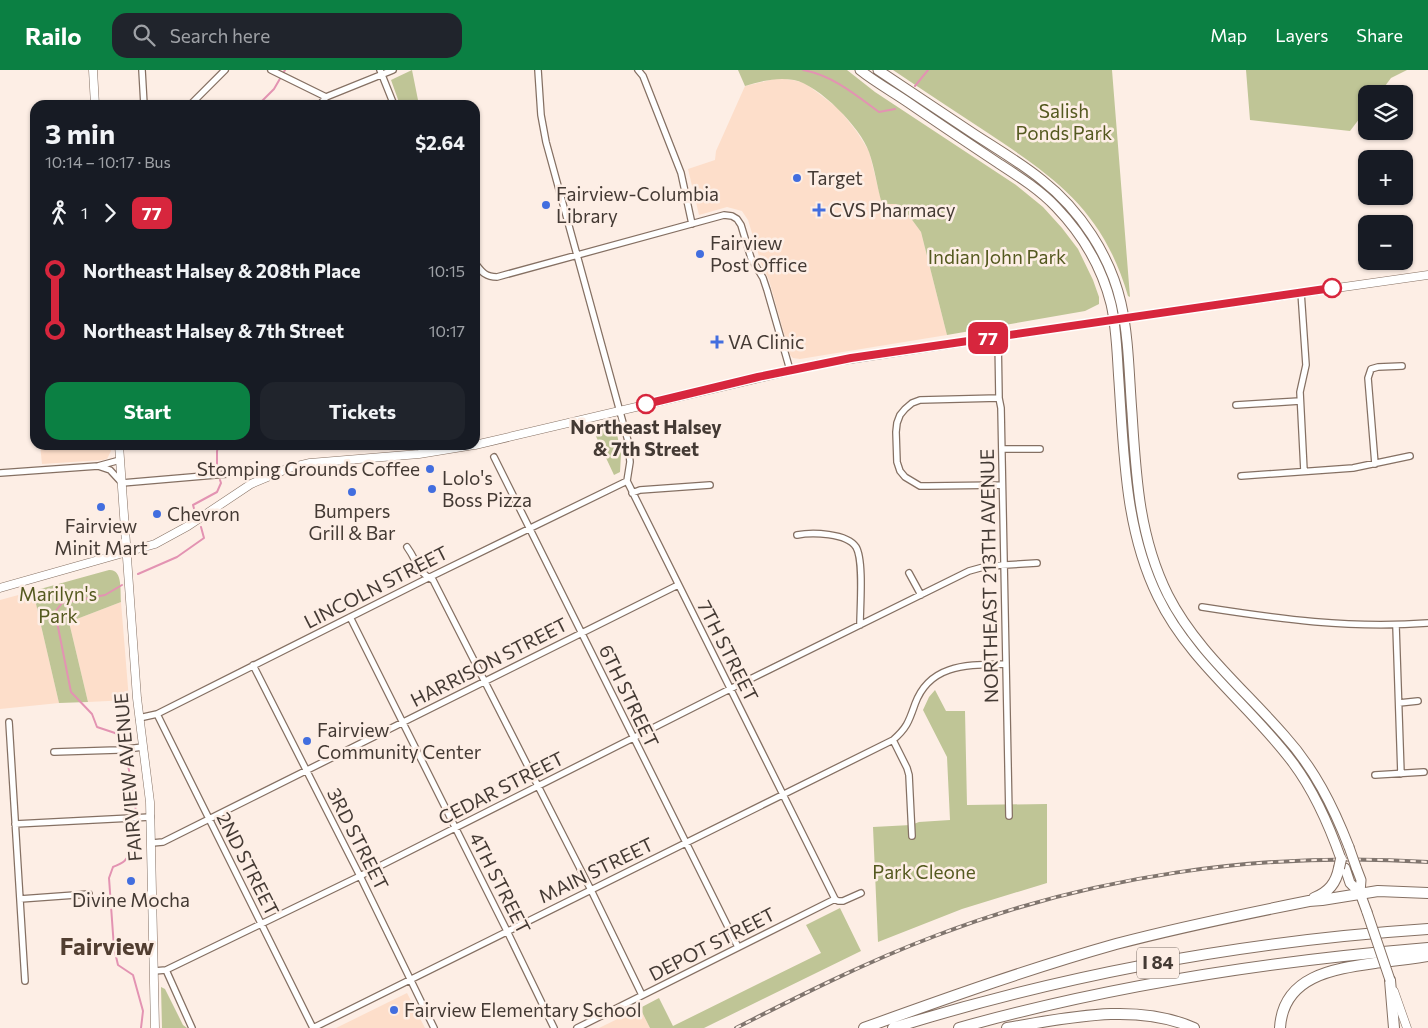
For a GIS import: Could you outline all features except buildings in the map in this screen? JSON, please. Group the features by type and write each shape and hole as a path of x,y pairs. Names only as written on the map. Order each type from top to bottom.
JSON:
{"highway":[{"path":"1309,901 1334,885 1341,865"},
{"path":"864,1028 1000,980 1182,927 1309,901 1360,893 1378,891 1428,893"},
{"name":"I 84","path":"893,1028 1006,996 1162,962 1310,940 1428,929"},
{"name":"I 84","path":"959,1028 1046,1005 1201,975 1312,959 1428,948"},
{"path":"1280,1028 1285,1004 1297,988 1307,981 1333,970 1428,956"},
{"path":"1390,980 1394,1028"},
{"path":"1007,1028 1088,1016 1123,1014 1166,1019 1194,1028"}],"main road":[{"path":"93,70 95,100"},
{"path":"860,70 1029,184 1056,206 1080,236 1096,264 1108,296 1113,320 1116,336 1128,500 1138,545 1152,585 1173,623 1201,661 1278,743 1309,786 1337,848 1341,865 1350,883 1360,893"},
{"path":"878,70 1024,166 1042,180 1079,217 1100,248 1116,286 1127,334 1139,503 1147,540 1159,575 1176,608 1197,640 1220,668 1285,736 1302,757 1329,801 1361,880 1360,893 1407,1028"},
{"path":"480,444 790,370 851,358 1428,275"},
{"name":"FAIRVIEW AVENUE","path":"119,450 147,818 152,843 155,1028"},
{"path":"0,588 146,547 169,537 250,484 289,468 316,462 419,454 443,450"}],"street":[{"path":"142,70 144,100"},
{"path":"195,100 225,70"},
{"path":"324,100 326,97 381,72 392,70"},
{"name":"7TH STREET","path":"538,70 543,128 630,451 627,481 836,899"},
{"path":"638,70 643,76 681,173 692,224"},
{"path":"273,71 326,97"},
{"path":"381,72 392,100"},
{"path":"480,269 489,277 497,277 724,215 732,216 741,225 751,258 763,278 790,370"},
{"path":"1301,292 1306,365 1300,392 1304,471"},
{"name":"NORTHEAST 213TH AVENUE","path":"998,336 1009,816"},
{"path":"1375,464 1368,378 1371,369 1402,366"},
{"path":"999,398 920,400 912,403 900,415 897,423 896,437 897,462 900,471 912,482 928,486 1002,485"},
{"path":"1236,405 1300,401"},
{"path":"1002,449 1040,448"},
{"path":"1241,476 1353,468 1410,456"},
{"name":"6TH STREET","path":"494,457 738,947"},
{"path":"0,472 98,466 120,460"},
{"path":"98,466 110,470 122,482 227,474"},
{"name":"LINCOLN STREET","path":"139,718 157,714 627,481"},
{"path":"632,493 640,490 710,485"},
{"path":"797,535 811,533 839,537 847,540 856,548 860,565 860,625"},
{"path":"407,547 414,557 420,573 433,580 591,890 642,995"},
{"name":"CEDAR STREET","path":"154,972 166,970 360,876 730,689 969,571 1004,564 1037,563"},
{"path":"909,573 921,596"},
{"name":"HARRISON STREET","path":"152,843 163,842 678,585"},
{"path":"1202,607 1277,619 1368,626 1428,623"},
{"name":"4TH STREET","path":"350,618 508,931 554,1028"},
{"path":"1396,626 1401,774"},
{"path":"912,836 909,774 893,740 901,734 910,720 915,705 923,691 940,674 962,666 1005,664"},
{"name":"3RD STREET","path":"253,665 360,876 434,1028"},
{"path":"1399,702 1418,701"},
{"name":"2ND STREET","path":"157,714 313,1028"},
{"path":"9,722 25,980"},
{"name":"MAIN STREET","path":"313,1028 893,740"},
{"path":"54,752 130,750 143,747"},
{"path":"1375,775 1424,772"},
{"path":"15,824 147,818"},
{"name":"DEPOT STREET","path":"577,1028 836,899 842,901 861,893"},
{"path":"20,899 89,894"},
{"path":"166,970 192,1028"}],"shaded area":[{"path":"778,78 805,83 839,109 857,132 869,151 882,204 896,203 907,213 921,232 947,335 800,359 793,358 790,355 769,280 761,263 748,220 742,211 727,207 699,215 688,169 715,160 716,151 745,86"},
{"path":"41,450 111,450 107,459 103,460 42,464"},
{"path":"33,591 59,703 0,709 0,600"},
{"path":"121,602 129,700 88,702 69,622"},
{"name":"Fairview Elementary School","path":"407,993 425,1028 336,1028"},
{"path":"640,1008 650,1028 599,1028"}],"green space":[{"path":"412,70 418,100 398,100 391,80"},
{"name":"Indian John Park","path":"738,70 847,70 875,92 1016,185 1043,207 1078,249 1093,280 1099,297 1099,304 1085,311 947,335 921,232 907,213 896,204 882,204 869,152 857,131 827,99 804,84 794,80 775,79 745,86"},
{"name":"Salish Ponds Park","path":"893,70 1112,70 1130,297 1128,296 1118,266 1091,219 1056,182 1013,150"},
{"path":"1246,70 1407,70 1391,78 1386,85 1358,85 1358,120 1350,131 1250,120"},
{"path":"615,424 621,454 620,472 614,475 593,430"},
{"name":"Marilyn's Park","path":"109,570 117,573 119,577 121,602 69,622 88,702 59,703 33,591"},
{"name":"Park Cleone","path":"935,690 946,711 965,711 967,805 1047,804 1047,883 962,909 878,942 873,827 950,820 947,757 923,710 929,697"},
{"path":"840,908 861,951 704,1028 650,1028 640,1008 659,998 673,1026 821,953 806,925"},
{"path":"161,987 165,989 183,1025 187,1028 162,1028"}],"waterway":[{"path":"263,100 274,89 285,70"},
{"path":"803,70 834,81 879,112 895,109"},
{"path":"915,86 928,70"},
{"path":"217,450 217,470"},
{"path":"195,512 193,505 217,492 221,483 220,480"},
{"path":"138,574 177,557 204,538 201,527"},
{"path":"122,585 105,595 62,603 55,612 71,692 92,714 97,727 115,733 123,740 135,801 136,833 126,859 113,867 109,878 114,948 118,965 133,975 143,1011 141,1028"}],"railway":[{"path":"736,1028 834,979 935,936 994,915 1116,883 1177,872 1302,860 1428,862"}],"bus line":[{"name":"77","path":"646,404 758,377 851,358 1332,288"}],"place":[{"name":"Target","path":"797,178"},
{"name":"Fairview-Columbia Library","path":"546,205"},
{"name":"CVS Pharmacy","path":"819,210"},
{"name":"Fairview Post Office","path":"700,254"},
{"name":"VA Clinic","path":"717,342"},
{"name":"Northeast Halsey & 7th Street","path":"646,404"},
{"name":"Stomping Grounds Coffee","path":"430,469"},
{"name":"Lolo's Boss Pizza","path":"432,489"},
{"name":"Bumpers Grill & Bar","path":"352,492"},
{"name":"Fairview Minit Mart","path":"101,507"},
{"name":"Chevron","path":"157,514"},
{"name":"Fairview Community Center","path":"307,741"},
{"name":"Divine Mocha","path":"131,881"},
{"name":"Fairview Elementary School","path":"394,1010"}],"district":[{"name":"Fairview","path":"107,947"}]}
